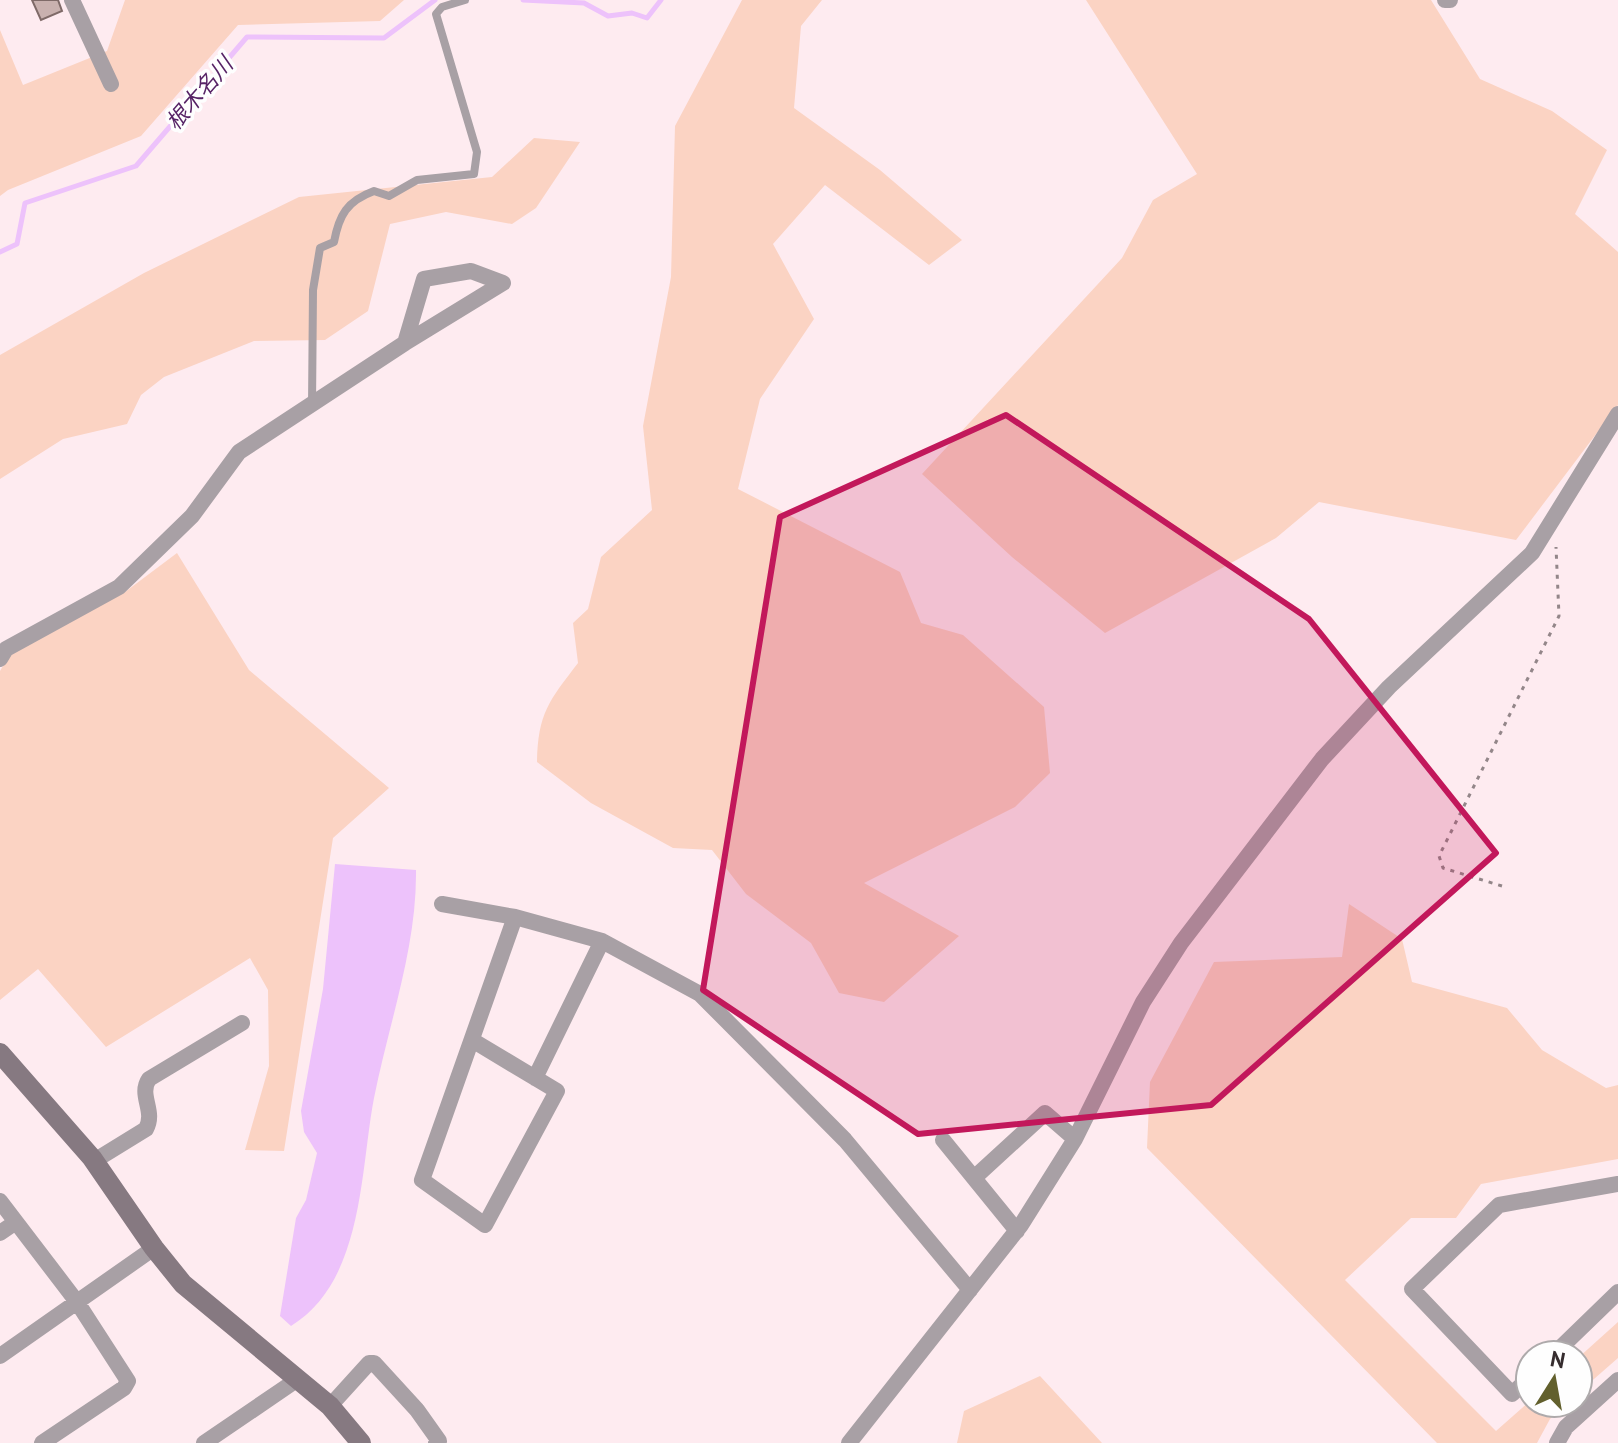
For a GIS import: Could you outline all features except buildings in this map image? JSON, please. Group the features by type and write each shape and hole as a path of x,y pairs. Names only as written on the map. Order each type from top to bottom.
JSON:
{"street":[{"path":"72,0 111,84"},
{"path":"2,650 119,587 192,516 239,452 503,283 471,271 424,279 405,343"},
{"path":"849,1443 1017,1231 1075,1139 1143,1002 1181,943 1322,759 1389,687 1532,553 1618,414"},
{"path":"442,904 515,917 602,941 700,994 845,1140 970,1290"},
{"path":"472,1040 557,1091 485,1225 422,1180 515,917"},
{"path":"535,1078 602,941"},
{"path":"94,1161 146,1129 150,1114 144,1091 149,1079 242,1023"},
{"path":"0,1053 94,1161 154,1248 208,1307 330,1406 361,1443"},
{"path":"974,1178 1045,1113 1075,1139"},
{"path":"943,1140 1017,1231"},
{"path":"1514,1392 1512,1394 1412,1289 1499,1205 1618,1184"},
{"path":"0,1201 77,1302 128,1381 124,1388 42,1443"},
{"path":"0,1233 16,1222"},
{"path":"0,1356 154,1248"},
{"path":"1570,1339 1618,1292"},
{"path":"330,1406 369,1363 374,1363 417,1410 439,1441 436,1443"},
{"path":"204,1443 298,1379"},
{"path":"1557,1443 1566,1427 1618,1380"}],"lane":[{"path":"312,406 309,398 313,306 320,248 334,242 345,207 357,197 374,191 389,196 417,180 474,174 477,152 436,14 442,7 465,0"}],"path":[{"path":"1502,886 1443,868 1439,856 1559,616 1556,544"}],"highlighted area":[{"path":"1006,415 1309,619 1496,853 1211,1105 918,1134 703,990 780,517"}],"shaded area":[{"path":"125,0 404,0 380,21 238,25 141,136 0,196 0,30 23,85 107,51"},
{"path":"742,0 822,0 801,26 794,108 880,170 962,240 929,265 825,185 773,244 814,319 760,399 738,489 900,572 921,623 963,635 1044,707 1050,773 1015,807 864,883 959,936 884,1002 839,993 811,943 746,894 712,850 673,848 591,803 537,762 540,731 547,708 578,663 573,623 588,609 601,557 652,510 643,426 671,277 675,126"},
{"path":"1086,0 1431,0 1480,79 1552,111 1607,150 1575,214 1618,252 1618,405 1516,540 1319,502 1276,538 1105,633 1012,557 922,474 1122,258 1153,200 1197,174"},
{"path":"534,138 580,142 536,208 512,224 446,212 390,224 368,311 325,340 254,341 164,377 141,395 127,424 63,439 0,479 0,355 144,273 299,197 492,177"},
{"path":"177,553 249,670 389,788 333,838 284,1151 245,1150 269,1066 268,990 250,958 106,1047 38,969 0,1000 0,671 11,652 125,592"},
{"path":"335,864 416,870 415,899 407,956 374,1098 361,1190 346,1253 333,1282 315,1306 291,1326 280,1316 296,1218 306,1200 317,1153 304,1132 301,1111 323,989"},
{"path":"1349,904 1402,939 1412,982 1507,1008 1542,1050 1606,1088 1618,1085 1618,1159 1481,1184 1456,1218 1411,1218 1345,1280 1496,1431 1514,1415 1514,1419 1550,1419 1537,1443 1437,1443 1147,1148 1150,1082 1214,962 1342,957"},
{"path":"1618,1322 1618,1358 1594,1379 1594,1344"},
{"path":"1040,1376 1102,1443 957,1443 964,1411"}],"waterway":[{"name":"根木名川","path":"0,252 17,244 25,203 136,166 247,37 384,38 435,0"},
{"name":"根木名川","path":"523,0 584,3 608,16 632,13 647,18 661,0"}]}
